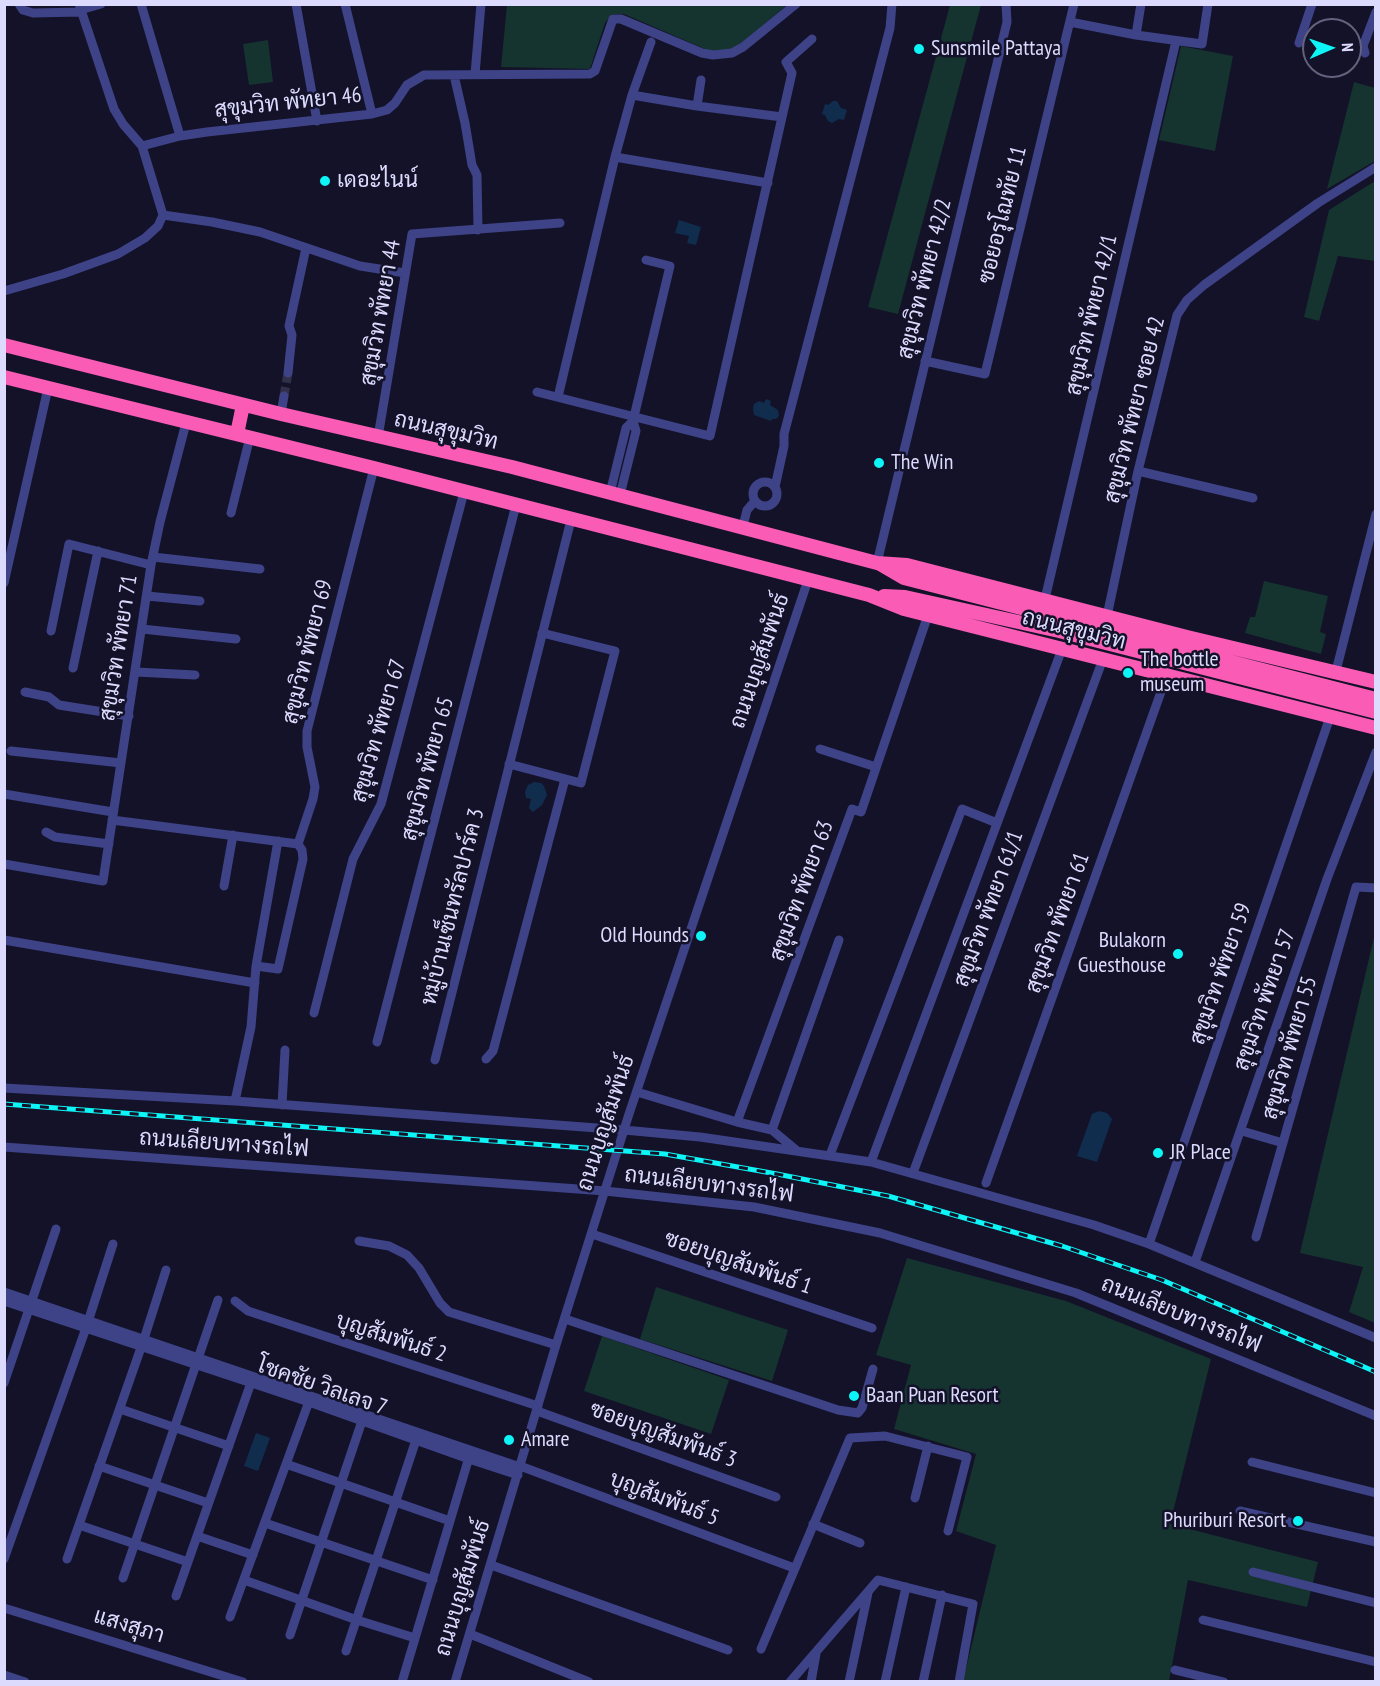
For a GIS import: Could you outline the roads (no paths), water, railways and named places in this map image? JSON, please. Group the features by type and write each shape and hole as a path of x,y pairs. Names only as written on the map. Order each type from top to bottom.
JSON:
{"highway":[{"name":"ถนนสุขุมวิท","path":"4,345 243,405 512,467 877,562 907,565 1187,637 1376,682"},
{"name":"ถนนสุขุมวิท","path":"4,377 374,468 868,595 904,609 1376,728"},
{"path":"243,405 244,436"},
{"name":"ถนนสุขุมวิท","path":"877,562 904,578 1376,699"},
{"name":"ถนนสุขุมวิท","path":"868,595 904,597 1059,631 1376,711"}],"street":[{"path":"19,4 23,10 33,13 80,9 101,4"},
{"path":"141,4 180,136"},
{"path":"296,4 317,121"},
{"path":"345,4 372,114"},
{"path":"475,74 481,4"},
{"name":"สุขุมวิท พัทยา 46","path":"142,146 180,136 372,114 387,110 395,104 407,85 419,77 594,73 613,20 621,20 702,52 713,55 732,53 743,47 796,4"},
{"path":"779,468 753,490 755,501 758,504 766,506 774,503 777,495 775,487 784,446 784,434 890,28 892,4"},
{"name":"สุขุมวิท พัทยา 42/2","path":"877,562 1007,22 1006,4"},
{"name":"ซอยอรุโณทัย 11","path":"925,361 985,374 1074,4"},
{"path":"1136,35 1141,4"},
{"path":"1070,22 1136,35 1202,44 1208,4"},
{"path":"1299,43 1312,4"},
{"path":"4,291 63,274 118,254 145,238 158,226 163,215 142,146 123,124 114,109 80,9"},
{"path":"1365,54 1363,46 1376,12"},
{"path":"537,392 710,436 792,73 786,62 812,39"},
{"name":"สุขุมวิท พัทยา 42/1","path":"1045,599 1176,40"},
{"path":"558,397 615,157 632,95 651,42"},
{"path":"454,75 472,165 477,175 478,230"},
{"path":"697,106 700,80"},
{"path":"632,95 782,117"},
{"path":"615,157 768,183"},
{"name":"สุขุมวิท พัทยา ซอย 42","path":"1107,616 1138,471 1177,315 1187,300 1204,285 1318,203 1376,167"},
{"path":"163,215 260,232 360,266 405,273"},
{"name":"สุขุมวิท พัทยา 44","path":"378,437 412,234 560,223"},
{"path":"288,373 292,335 289,326 306,248"},
{"path":"615,494 626,428 634,418 670,266 646,260"},
{"path":"4,583 48,388"},
{"path":"281,414 284,396"},
{"name":"สุขุมวิท พัทยา 71","path":"4,864 103,881 152,561 186,423"},
{"path":"231,513 244,436"},
{"name":"สุขุมวิท พัทยา 69","path":"256,966 278,969 303,859 302,850 298,844 315,787 308,753 307,731 374,468"},
{"path":"1138,471 1253,498"},
{"path":"765,482 775,487"},
{"name":"สุขุมวิท พัทยา 67","path":"314,1013 353,860 381,804 464,492"},
{"path":"743,526 747,510 755,501"},
{"name":"สุขุมวิท พัทยา 65","path":"377,1042 516,505"},
{"path":"1336,671 1376,514"},
{"name":"หมู่บ้านเซ็นทรัลปาร์ค 3","path":"435,1059 571,520"},
{"path":"51,631 69,544 152,561 260,569"},
{"path":"73,668 98,551"},
{"name":"ถนนบุญสัมพันธ์","path":"455,1682 537,1408 624,1130 808,580"},
{"path":"147,596 200,602"},
{"name":"สุขุมวิท พัทยา 63","path":"737,1122 852,809 861,812 928,615"},
{"path":"142,629 236,639"},
{"path":"509,764 581,783 615,651 542,633"},
{"path":"871,1162 1062,649"},
{"name":"สุขุมวิท พัทยา 61/1","path":"913,1173 1103,659"},
{"path":"136,672 195,675"},
{"name":"สุขุมวิท พัทยา 61","path":"987,1183 1167,675"},
{"path":"25,692 50,697 60,705 129,716"},
{"name":"สุขุมวิท พัทยา 59","path":"1149,1244 1330,717"},
{"path":"820,749 876,767"},
{"path":"11,751 121,763"},
{"name":"สุขุมวิท พัทยา 57","path":"1196,1262 1327,879 1376,752"},
{"path":"486,1059 493,1050 565,779"},
{"path":"4,794 113,816 298,844"},
{"path":"830,1155 962,809 997,823"},
{"path":"46,832 55,837 109,844"},
{"path":"224,886 233,835"},
{"path":"235,1101 251,1027 256,966 279,841"},
{"name":"สุขุมวิท พัทยา 55","path":"1256,1237 1356,888 1376,888"},
{"path":"4,939 255,983"},
{"path":"772,1130 839,940"},
{"path":"282,1105 285,1050"},
{"name":"ถนนเลียบทางรถไฟ","path":"4,1088 235,1101 624,1130 700,1137 871,1162 1094,1225 1149,1244 1376,1338"},
{"path":"637,1092 772,1130 797,1150"},
{"path":"1242,1131 1283,1143"},
{"name":"ถนนเลียบทางรถไฟ","path":"4,1147 605,1191 754,1207 880,1233 1076,1293 1376,1416"},
{"path":"4,1383 56,1229"},
{"name":"ซอยบุญสัมพันธ์ 1","path":"592,1234 872,1328"},
{"path":"358,1241 389,1246 407,1255 419,1268 440,1303 449,1312 556,1346"},
{"path":"4,1559 113,1244"},
{"path":"67,1559 166,1270"},
{"path":"4,1292 31,1306"},
{"path":"123,1578 218,1300"},
{"path":"4,1301 31,1306"},
{"name":"บุญสัมพันธ์ 2","path":"235,1301 248,1311 537,1408"},
{"name":"โชคชัย วิลเลจ 7","path":"31,1306 143,1342 470,1455 519,1469"},
{"path":"565,1319 838,1410 858,1413 862,1408 873,1369"},
{"path":"176,1596 252,1379"},
{"path":"231,1617 310,1399"},
{"name":"ซอยบุญสัมพันธ์ 3","path":"537,1408 776,1497"},
{"path":"120,1409 229,1446"},
{"path":"290,1635 364,1418"},
{"path":"761,1649 850,1438 885,1436 967,1457 948,1531"},
{"path":"346,1652 418,1437"},
{"path":"915,1498 928,1446"},
{"path":"402,1682 470,1455"},
{"path":"1252,1462 1376,1493"},
{"path":"286,1464 450,1521"},
{"path":"99,1466 208,1503"},
{"name":"บุญสัมพันธ์ 5","path":"519,1469 794,1568"},
{"path":"1240,1511 1376,1542"},
{"path":"265,1523 432,1580"},
{"path":"813,1524 860,1543"},
{"path":"79,1525 188,1562"},
{"path":"197,1536 253,1556"},
{"path":"491,1565 728,1650"},
{"path":"1253,1572 1376,1603"},
{"path":"244,1580 415,1638"},
{"path":"790,1682 878,1580 973,1604 958,1682"},
{"path":"885,1682 906,1587"},
{"path":"849,1682 869,1590"},
{"path":"924,1682 942,1595"},
{"name":"แสงสุภา","path":"4,1608 243,1682"},
{"path":"1203,1620 1376,1662"},
{"path":"470,1634 589,1682"},
{"path":"810,1682 817,1652"},
{"path":"1175,1670 1224,1682"},
{"path":"4,1675 25,1682"}],"water":[{"path":"837,101 841,108 847,110 844,120 839,119 832,123 822,114 825,104 828,105"},
{"path":"679,220 701,227 696,245 687,243 689,236 675,233"},
{"path":"766,399 771,401 770,405 778,410 779,416 771,421 754,415 754,404 759,401 764,403"},
{"path":"534,782 544,786 547,795 542,805 533,812 529,808 531,799 526,798 525,792 528,785"},
{"path":"1099,1111 1107,1113 1112,1119 1097,1162 1077,1156 1092,1114"},
{"path":"256,1433 270,1438 258,1471 244,1466"}],"tunnel":[{"path":"284,396 288,373"}],"railway":[{"path":"4,1104 665,1154 777,1174 888,1196 1062,1246 1162,1280 1376,1372"}],"place":[{"name":"Sunsmile Pattaya","path":"919,49"},
{"name":"เดอะไนน์","path":"325,181"},
{"name":"The Win","path":"879,463"},
{"name":"The bottle museum","path":"1128,673"},
{"name":"Old Hounds","path":"701,936"},
{"name":"Bulakorn Guesthouse","path":"1178,954"},
{"name":"JR Place","path":"1158,1153"},
{"name":"Baan Puan Resort","path":"854,1396"},
{"name":"Amare","path":"509,1440"},
{"name":"Phuriburi Resort","path":"1298,1521"}]}
